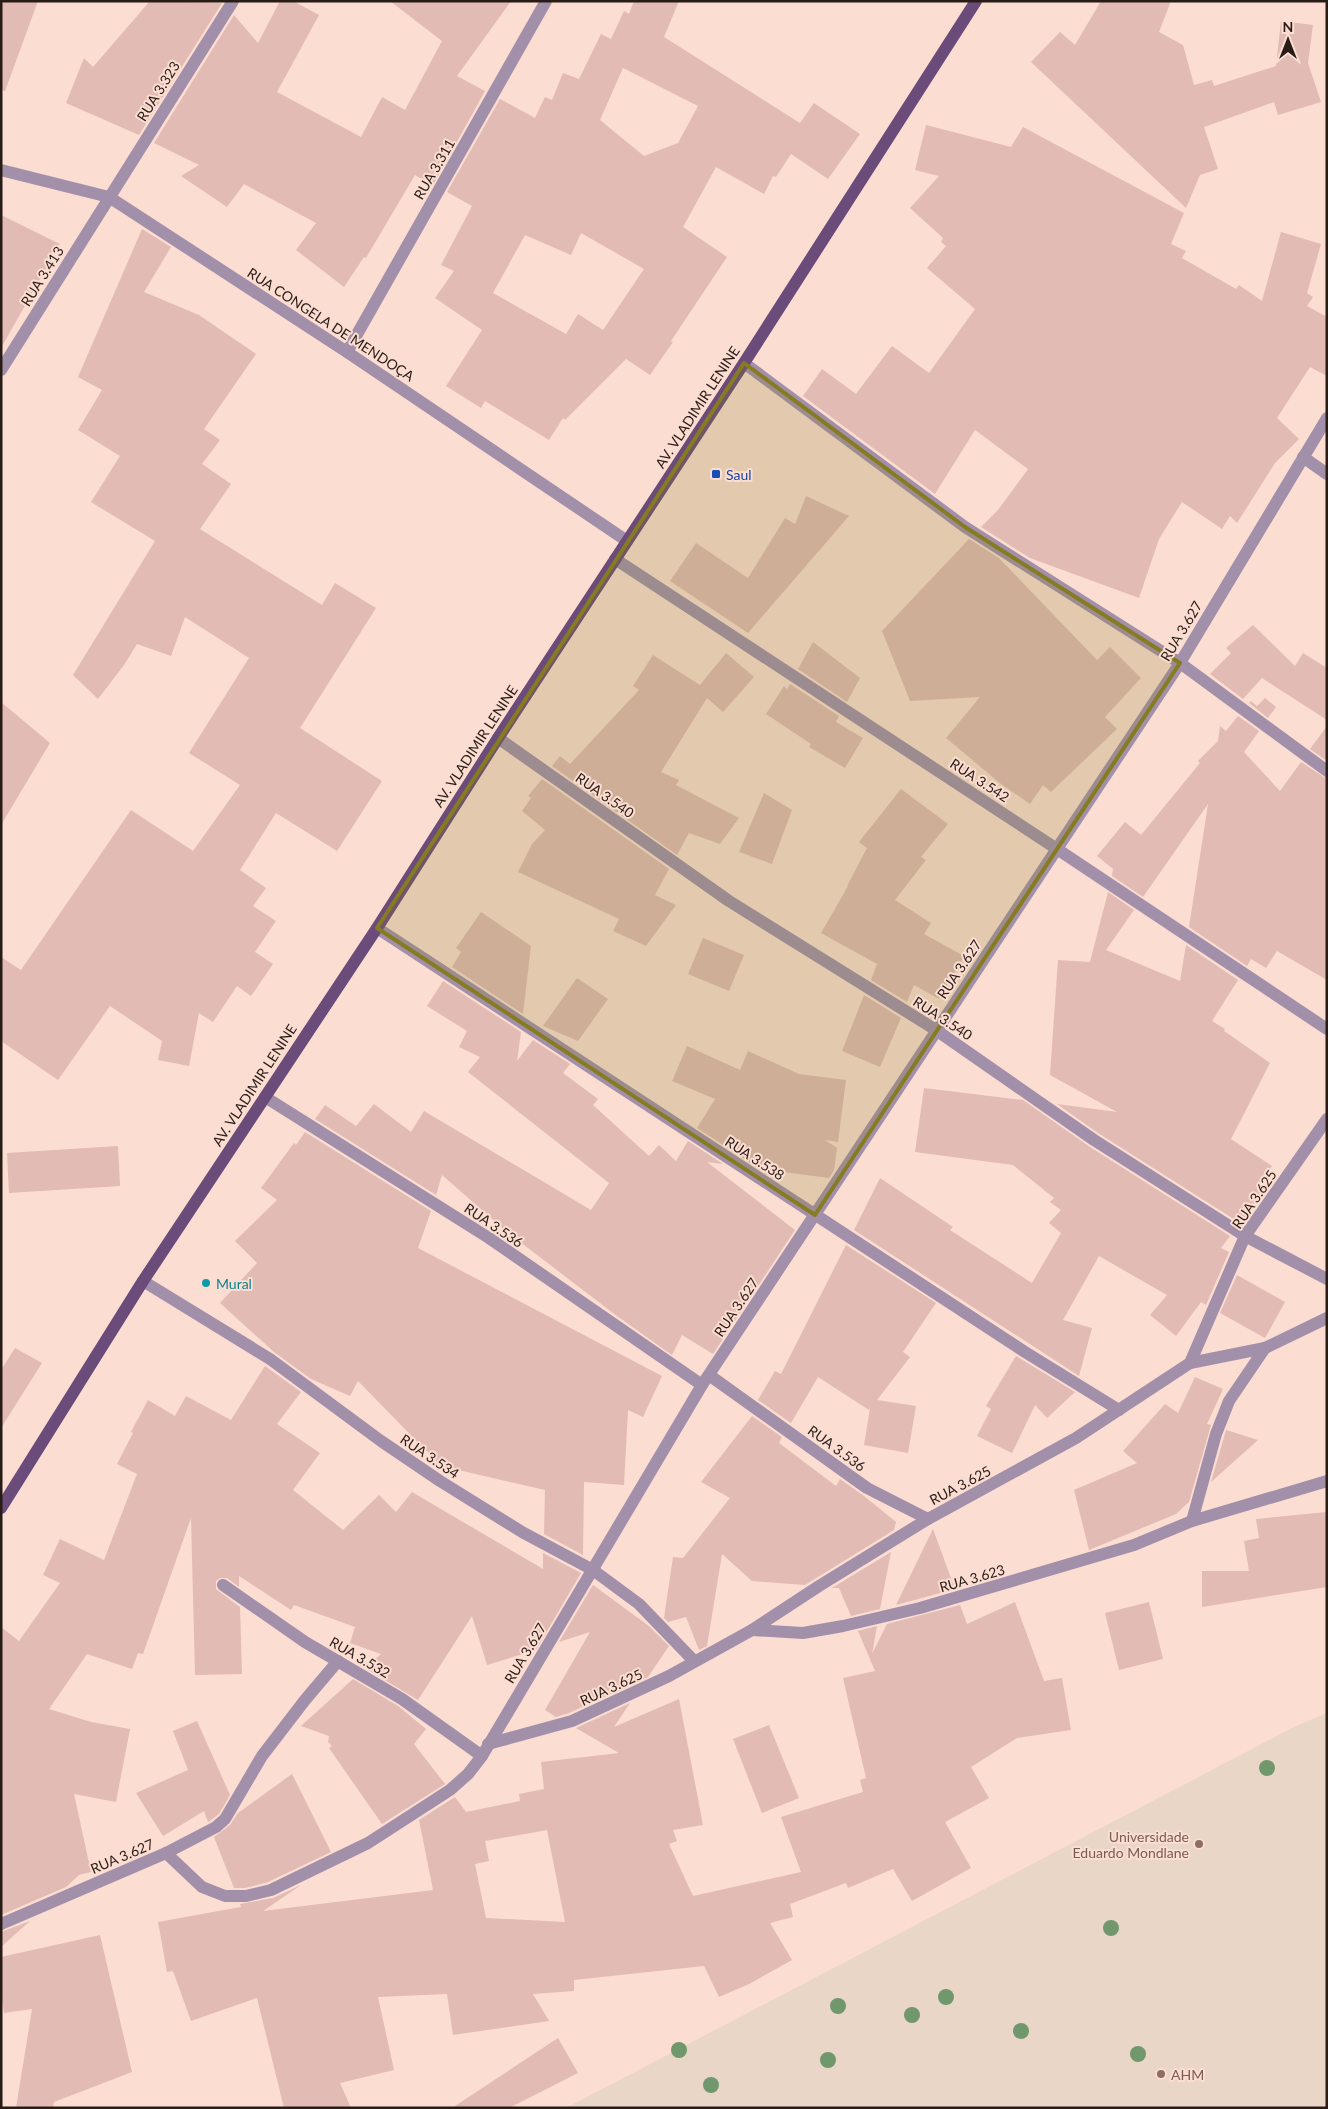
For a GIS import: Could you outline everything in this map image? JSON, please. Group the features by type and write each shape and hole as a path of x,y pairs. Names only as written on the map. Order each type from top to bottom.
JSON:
{"main road":[{"name":"AV. VLADIMIR LENINE","path":"1,1508 143,1281 377,928 498,738 744,364 976,1"}],"street":[{"name":"RUA 3.323","path":"109,197 233,1"},
{"name":"RUA 3.311","path":"347,352 546,1"},
{"name":"RUA CONGELA DE MENDOÇA","path":"1,170 109,197 347,352 627,542"},
{"name":"RUA 3.413","path":"1,370 109,197"},
{"path":"744,364 966,527 1180,663 1327,771"},
{"name":"RUA 3.627","path":"1,1924 166,1853 202,1887 225,1896 246,1896 271,1890 376,1837 450,1790 468,1774 482,1756 705,1380 1180,663 1327,418"},
{"path":"1303,457 1327,474"},
{"name":"RUA 3.542","path":"615,559 1057,848 1327,1029"},
{"name":"RUA 3.540","path":"498,738 728,902 936,1030 1094,1140 1246,1236 1327,1279"},
{"name":"RUA 3.538","path":"377,928 1025,1352 1119,1410"},
{"name":"RUA 3.536","path":"265,1097 489,1238 867,1488 928,1519"},
{"name":"RUA 3.625","path":"488,1744 572,1721 669,1676 752,1630 928,1519 1076,1438 1190,1363 1246,1236 1327,1119"},
{"name":"RUA 3.534","path":"143,1281 270,1360 381,1441 440,1480 522,1532 593,1570 639,1604 694,1661"},
{"path":"1190,1363 1265,1348 1327,1318"},
{"path":"1192,1521 1216,1434 1229,1401 1265,1348"},
{"name":"RUA 3.623","path":"752,1630 803,1633 843,1626 920,1608 1134,1545 1192,1521 1327,1481"},
{"name":"RUA 3.532","path":"223,1585 305,1642 402,1699 482,1756"},
{"path":"166,1853 216,1827 225,1819 262,1756 338,1661"}],"highlighted area":[{"path":"744,363 965,527 1180,663 815,1215 377,928"}],"shaded area":[{"name":"Universidade Eduardo Mondlane","path":"1327,1713 1327,2108 566,2108 1296,1726"}],"building":[{"path":"1,1 38,1 5,91 1,90"},
{"path":"150,1 222,3 139,135 66,103 84,58 93,67"},
{"path":"280,1 293,1 319,15 277,92 361,137 382,97 405,110 442,41 390,1 511,1 457,76 485,91 433,185 415,175 366,258 364,257 344,287 296,250 316,223 244,184 227,207 181,176 199,165 154,143 234,15 258,43"},
{"path":"634,1 679,1 664,37 800,123 814,103 860,134 828,179 791,154 776,177 773,176 764,194 716,167 683,227 727,257 650,375 626,359 565,420 563,418 549,440 485,401 481,408 446,386 482,330 435,298 454,271 441,265 472,206 447,192 500,99 535,118 545,97 552,100 563,73 579,79 601,34 611,39 624,11 629,14","holes":["623,68 698,106 678,143 644,156 600,120","581,233 644,269 603,330 578,314 566,334 493,293 525,235 571,255"]},
{"path":"1101,1 1171,1 1159,32 1183,45 1194,85 1212,80 1214,86 1276,66 1281,21 1313,25 1308,63 1321,102 1278,115 1274,102 1204,127 1218,169 1200,175 1186,208 1031,62 1060,32 1075,45"},
{"path":"926,125 1011,147 1023,127 1184,213 1171,244 1186,251 1182,258 1236,289 1239,285 1262,301 1281,232 1321,244 1307,293 1313,297 1307,306 1327,317 1327,376 1310,367 1277,418 1299,439 1275,463 1237,523 1230,516 1222,529 1182,502 1159,539 1139,598 1030,558 981,527 998,510 1028,469 975,430 935,494 803,396 822,369 856,394 892,346 929,373 975,309 927,268 946,246 941,242 943,238 910,208 939,176 915,170"},
{"path":"1,215 60,244 1,348"},
{"path":"142,229 171,247 144,292 199,315 256,354 204,429 220,440 202,464 231,484 200,529 322,605 335,583 376,608 300,728 382,781 337,851 276,813 240,870 266,888 253,906 276,921 255,952 273,964 251,996 237,986 213,1022 199,1013 189,1066 158,1060 162,1041 110,1006 58,1080 1,1041 1,957 21,970 131,810 193,851 240,785 189,753 249,658 185,617 171,656 137,644 124,665 98,699 73,675 155,541 91,502 120,456 78,430 102,390 78,377"},
{"path":"806,496 849,516 748,633 670,581 696,543 748,578 785,518 795,524"},
{"path":"969,539 999,558 1097,660 1110,647 1141,678 1105,717 1117,729 1051,792 1043,785 1030,804 1001,784 946,738 980,697 910,701 882,631"},
{"path":"1253,625 1295,666 1303,653 1327,668 1327,720 1262,678 1243,699 1210,674 1231,653 1226,648"},
{"path":"813,642 860,678 847,702 798,669"},
{"path":"726,653 754,677 723,712 707,698 661,772 679,780 676,785 739,818 720,844 689,833 677,855 552,766 560,756 570,764 639,690 633,686 653,655 700,685"},
{"path":"790,684 839,716 836,722 863,738 845,768 809,747 811,744 766,714 784,686 787,689"},
{"path":"1265,698 1276,707 1268,718 1249,703 1251,701 1257,706"},
{"path":"1,702 50,743 1,825"},
{"path":"1238,716 1259,731 1244,752 1280,791 1301,762 1327,779 1327,980 1277,951 1266,968 1251,959 1247,966 1189,927 1208,804 1143,897 1112,876 1113,869 1097,856 1125,822 1141,835 1200,763 1198,761 1218,741 1220,726 1226,731"},
{"path":"1327,726 1327,761 1310,749"},
{"path":"542,779 669,869 655,895 676,905 646,946 613,931 619,919 518,872 532,844 545,830 522,811 531,798 528,796"},
{"path":"901,789 948,824 921,857 926,860 895,900 931,923 924,934 964,956 939,999 914,985 907,1002 871,980 877,964 821,933 867,848 859,842"},
{"path":"764,793 792,810 772,864 739,852"},
{"path":"1108,892 1134,910 1106,950 1180,981 1186,945 1238,980 1212,1021 1270,1063 1231,1139 1272,1166 1257,1189 1263,1194 1240,1223 1098,1133 1057,1104 1117,1112 1050,1075 1058,960 1090,962"},
{"path":"481,912 531,946 523,1014 452,967 461,952 456,948"},
{"path":"703,938 744,955 729,991 688,974"},
{"path":"577,978 608,999 578,1041 543,1026"},
{"path":"443,981 521,1032 517,1061 533,1040 570,1064 563,1073 598,1099 593,1105 649,1156 659,1145 676,1161 688,1141 723,1164 707,1162 795,1230 713,1354 682,1335 672,1355 617,1316 507,1232 442,1175 436,1195 315,1119 325,1105 356,1126 374,1104 411,1132 424,1111 591,1210 609,1183 468,1072 480,1057 459,1047 467,1031 427,1006"},
{"path":"864,995 901,1018 880,1067 842,1051"},
{"path":"687,1046 740,1070 748,1051 799,1074 846,1080 838,1142 825,1140 837,1148 834,1170 829,1178 760,1169 697,1128 715,1099 672,1081"},
{"path":"924,1088 1023,1100 1090,1147 1230,1236 1221,1248 1229,1252 1206,1305 1201,1302 1176,1336 1150,1315 1167,1295 1099,1256 1063,1320 1092,1328 1079,1376 854,1230 880,1178 953,1227 950,1230 1032,1283 1061,1233 1049,1223 1061,1210 1050,1202 1054,1198 1013,1165 915,1152"},
{"path":"305,1132 431,1211 418,1248 662,1376 643,1417 628,1410 624,1485 584,1482 583,1555 544,1534 545,1490 441,1466 358,1381 350,1396 311,1379 274,1352 220,1303 257,1263 235,1241 277,1200 261,1188 294,1143 296,1145"},
{"path":"118,1146 120,1186 9,1193 7,1153"},
{"path":"846,1245 936,1303 903,1352 910,1357 877,1400 916,1406 908,1453 864,1445 870,1408 869,1410 818,1377 791,1423 758,1400 775,1371 781,1374"},
{"path":"1237,1275 1285,1302 1265,1338 1220,1313"},
{"path":"15,1348 42,1363 1,1428 1,1370"},
{"path":"1016,1356 1075,1392 1047,1418 1035,1405 1012,1453 977,1436 991,1409 986,1406"},
{"path":"265,1366 301,1392 277,1424 320,1453 293,1490 343,1530 379,1495 396,1512 412,1492 543,1569 543,1553 581,1573 536,1650 487,1665 472,1616 418,1700 365,1668 381,1654 350,1643 355,1627 294,1605 291,1610 239,1576 239,1587 227,1578 220,1578 216,1581 216,1589 240,1607 242,1674 195,1675 191,1518 143,1654 138,1653 132,1669 87,1654 49,1709 91,1722 130,1729 116,1802 74,1794 91,1872 79,1875 66,1887 1,1915 1,1627 19,1641 60,1583 43,1575 60,1539 104,1560 137,1474 117,1464 148,1400 175,1416 186,1396 231,1420"},
{"path":"1195,1377 1223,1389 1207,1424 1211,1425 1189,1502 1176,1514 1089,1550 1074,1490 1137,1463 1123,1451 1165,1404 1178,1413"},
{"path":"752,1416 782,1437 779,1443 836,1486 840,1479 896,1522 894,1530 805,1585 752,1581 722,1554 707,1646 699,1650 686,1617 668,1622 664,1618 673,1557 683,1558 730,1498 701,1482"},
{"path":"1226,1430 1258,1440 1211,1482 1224,1437"},
{"path":"1327,1512 1327,1587 1202,1607 1202,1571 1249,1571 1244,1541 1259,1538 1256,1519"},
{"path":"933,1529 955,1589 896,1605"},
{"path":"891,1552 880,1609 851,1616 839,1588 832,1588"},
{"path":"593,1585 649,1626 669,1646 648,1677 569,1713 556,1717 545,1710 590,1632 559,1642"},
{"path":"1015,1602 1044,1681 1062,1678 1071,1730 1017,1738 971,1767 989,1798 945,1822 971,1868 912,1901 893,1869 848,1888 846,1883 790,1904 793,1917 770,1923 792,1960 749,1984 719,1997 704,1966 574,1980 574,1991 533,1994 549,2021 453,2035 447,1994 378,1997 394,2070 340,2083 351,2108 284,2108 257,1998 191,2021 173,1971 167,1972 158,1922 241,1907 240,1904 273,1898 301,1885 263,1911 433,1890 419,1820 455,1797 466,1812 520,1801 519,1794 544,1789 541,1762 619,1753 576,1728 630,1703 614,1727 679,1699 703,1825 673,1830 677,1841 669,1844 693,1896 801,1872 781,1817 863,1792 860,1780 866,1778 843,1678 875,1671 858,1631 877,1626 872,1654 887,1624 960,1605 967,1624","holes":["547,1830 565,1922 486,1918 475,1864 489,1861 485,1841"]},
{"path":"1149,1602 1163,1659 1119,1670 1105,1613"},
{"path":"353,1679 398,1706 426,1729 414,1744 445,1784 382,1824 329,1748 332,1746 328,1742 329,1736 301,1726"},
{"path":"197,1721 230,1795 219,1814 208,1822 204,1811 163,1836 136,1793 188,1770 173,1731"},
{"path":"769,1725 799,1798 762,1813 733,1739"},
{"path":"292,1774 331,1852 268,1882 245,1888 234,1888 214,1837 230,1825 238,1813"},
{"path":"30,1921 1,1947 1,1932"},
{"path":"100,1935 132,2072 54,2102 53,2108 16,2108 32,2009 4,2013 1,1990 1,1957"},
{"path":"558,2038 578,2073 509,2108 452,2108"}],"place":[{"name":"Saul","path":"716,474"},
{"name":"Mural","path":"206,1283"},
{"name":"Universidade Eduardo Mondlane","path":"1199,1844"},
{"name":"AHM","path":"1161,2074"}]}
